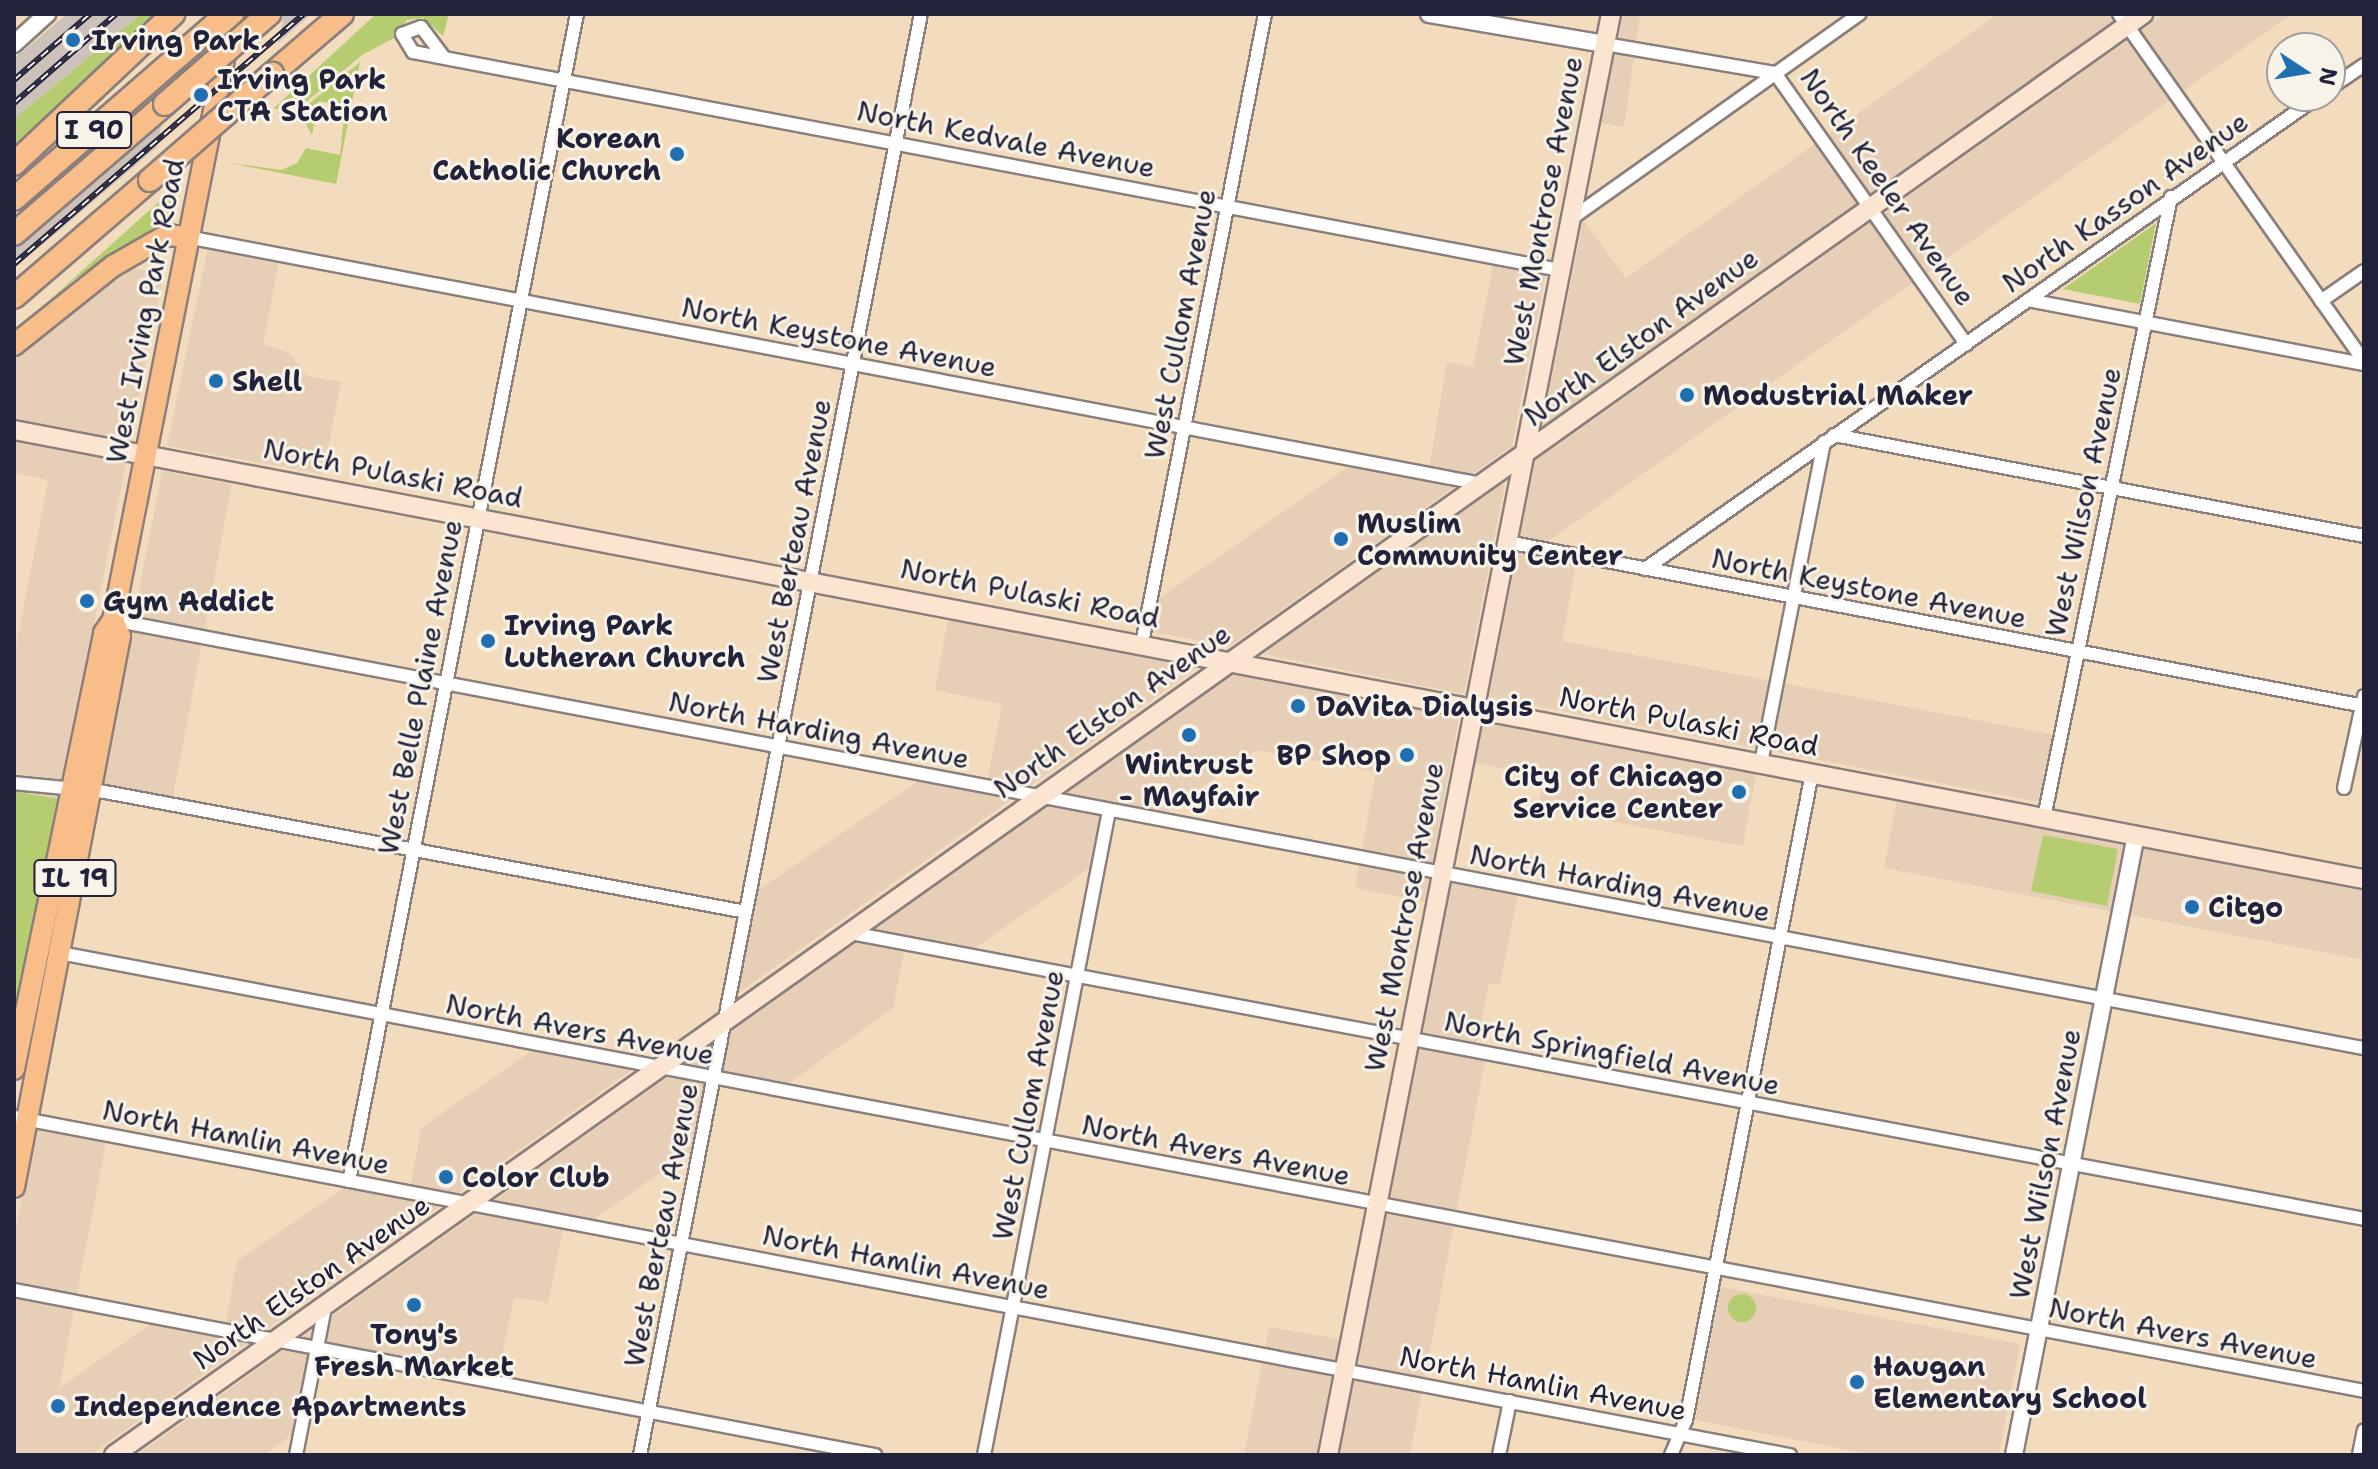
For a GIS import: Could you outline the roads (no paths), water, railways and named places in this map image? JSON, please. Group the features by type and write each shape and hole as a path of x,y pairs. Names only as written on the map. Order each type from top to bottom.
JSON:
{"highway":[{"path":"14,164 173,14"},
{"name":"I 90","path":"14,199 230,14"},
{"name":"I 90","path":"14,234 269,14"},
{"name":"I 90","path":"14,297 342,14"}],"main road":[{"name":"West Irving Park Road","path":"14,1069 104,633 113,620 230,14"},
{"name":"West Montrose Avenue","path":"1328,1455 1611,14"},
{"name":"North Elston Avenue","path":"114,1455 1524,455 2130,18"},
{"path":"14,345 113,266 167,235 187,237"},
{"name":"North Pulaski Road","path":"14,430 1142,643 2364,879"},
{"name":"West Irving Park Road","path":"14,1187 20,1119 60,953 120,636 113,620"},
{"path":"38,949 60,953"}],"street":[{"path":"14,44 47,14"},
{"name":"West Belle Plaine Avenue","path":"349,1181 577,14"},
{"name":"West Berteau Avenue","path":"640,1455 921,14"},
{"name":"West Cullom Avenue","path":"1142,643 1265,14"},
{"name":"North Keeler Avenue","path":"1429,14 1775,73 1872,206 1966,344"},
{"path":"1571,219 1859,14"},
{"path":"2130,18 2225,162 2364,362"},
{"name":"North Kedvale Avenue","path":"443,56 1560,270"},
{"path":"2346,77 2364,65"},
{"name":"North Kasson Avenue","path":"1645,569 2296,112"},
{"name":"West Wilson Avenue","path":"2044,818 2171,197"},
{"name":"North Keystone Avenue","path":"187,237 1482,484"},
{"path":"2321,301 2364,271"},
{"path":"2028,300 2364,362"},
{"path":"1761,763 1829,438 2364,536"},
{"name":"North Keystone Avenue","path":"1507,542 2078,652 2363,703"},
{"name":"North Harding Avenue","path":"113,620 2364,1048"},
{"path":"2344,788 2363,703"},
{"path":"1671,1455 1679,1434 1715,1269 1812,773"},
{"path":"14,783 412,850 746,912"},
{"name":"West Cullom Avenue","path":"984,1455 1109,811"},
{"name":"West Wilson Avenue","path":"2014,1455 2136,835"},
{"name":"North Springfield Avenue","path":"851,933 2364,1219"},
{"name":"North Avers Avenue","path":"60,953 2364,1391"},
{"name":"North Hamlin Avenue","path":"20,1119 1790,1455"},
{"path":"14,1290 875,1455"},
{"path":"296,1455 325,1307"},
{"path":"1499,1455 1510,1401"},
{"path":"2359,1455 2364,1430"}],"railway":[{"path":"14,80 90,14"},
{"path":"14,103 116,14"},
{"path":"14,264 304,14"}],"place":[{"name":"Irving Park","path":"73,40"},
{"name":"Irving Park CTA Station","path":"201,95"},
{"name":"Korean Catholic Church","path":"677,154"},
{"name":"Shell","path":"216,381"},
{"name":"Modustrial Maker","path":"1687,395"},
{"name":"Muslim Community Center","path":"1341,539"},
{"name":"Gym Addict","path":"87,601"},
{"name":"Irving Park Lutheran Church","path":"488,641"},
{"name":"DaVita Dialysis","path":"1298,706"},
{"name":"Wintrust - Mayfair","path":"1189,735"},
{"name":"BP Shop","path":"1407,755"},
{"name":"City of Chicago Service Center","path":"1739,792"},
{"name":"Citgo","path":"2192,907"},
{"name":"Color Club","path":"446,1177"},
{"name":"Tony's Fresh Market","path":"414,1305"},
{"name":"Haugan Elementary School","path":"1857,1382"},
{"name":"Independence Apartments","path":"58,1406"}]}
